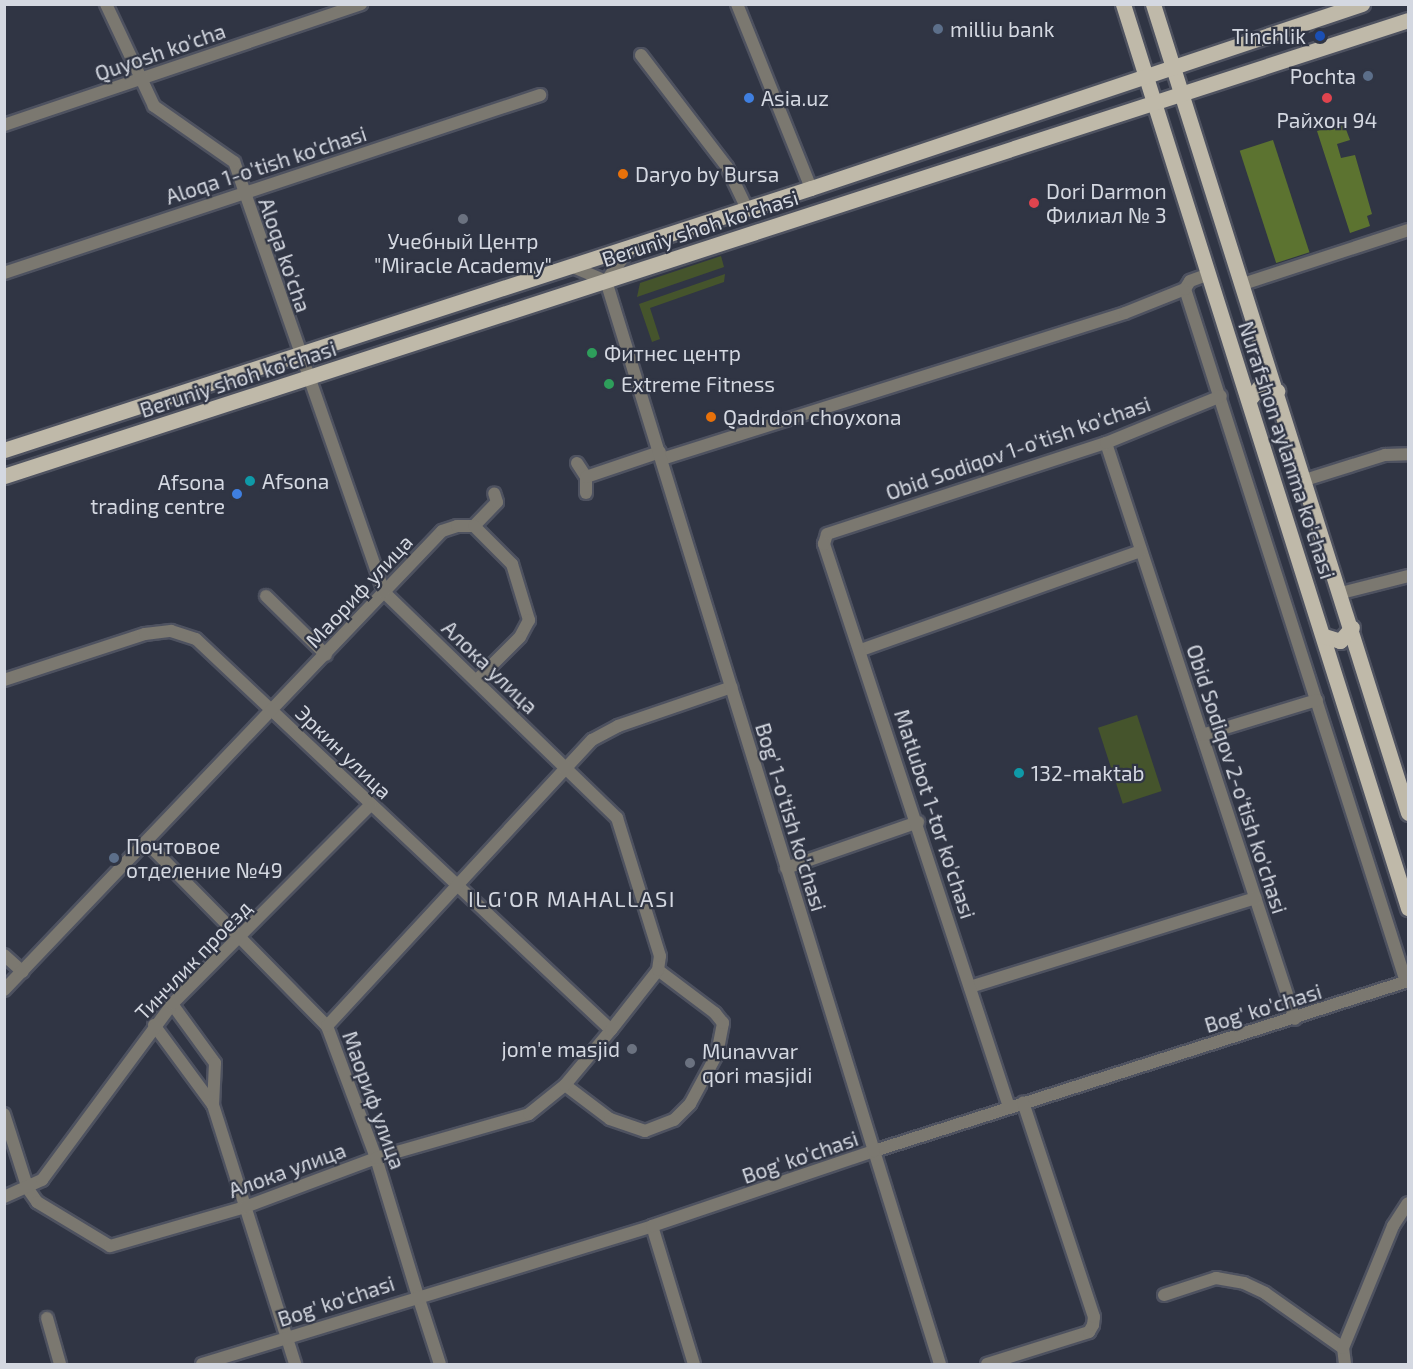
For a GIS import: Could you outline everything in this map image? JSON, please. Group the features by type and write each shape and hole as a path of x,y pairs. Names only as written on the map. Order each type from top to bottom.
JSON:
{"main road":[{"name":"Nurafshon aylanma ko'chasi","path":"1123,4 1408,908"},
{"name":"Nurafshon aylanma ko'chasi","path":"1153,4 1352,627 1408,813"},
{"name":"Beruniy shoh ko'chasi","path":"4,450 811,189 1145,74 1362,4"},
{"name":"Beruniy shoh ko'chasi","path":"4,477 1408,20"},
{"path":"1249,400 1260,386 1277,391"},
{"path":"1324,636 1340,641 1352,627"}],"street":[{"name":"Aloqa ko'cha","path":"106,4 154,106 163,116 234,162 298,355 309,378"},
{"name":"Quyosh ko'cha","path":"4,125 361,4"},
{"path":"737,4 811,189"},
{"path":"641,55 727,167 747,209"},
{"name":"Aloqa 1-o'tish ko'chasi","path":"4,273 540,95"},
{"path":"1243,284 1408,230"},
{"path":"570,266 606,281 631,247"},
{"path":"586,477 1125,313 1185,289 1190,281 1209,274"},
{"name":"Bog' 1-o'tish ko'chasi","path":"606,281 940,1365"},
{"path":"1185,289 1407,982"},
{"name":"Алока улица","path":"28,1189 48,1211 110,1246 245,1207 376,1158 529,1114 565,1085 658,970 660,956 617,818 384,592 309,378"},
{"name":"Obid Sodiqov 1-o'tish ko'chasi","path":"827,534 1106,443 1221,396"},
{"name":"Obid Sodiqov 2-o'tish ko'chasi","path":"1106,443 1295,1019"},
{"path":"1305,480 1385,456 1408,454"},
{"path":"577,463 586,477 586,493"},
{"path":"476,681 520,637 529,620 512,564 474,526 497,502 494,493"},
{"name":"Маориф улица","path":"4,990 273,711 442,531 474,526"},
{"name":"Matlubot 1-tor ko'chasi","path":"827,534 824,544 918,822 1008,1107"},
{"path":"861,650 1141,551"},
{"path":"1341,593 1408,576"},
{"path":"266,596 326,655"},
{"name":"Эркин улица","path":"4,681 145,634 171,631 196,639 611,1030"},
{"path":"327,1026 565,768 604,732 732,687"},
{"path":"1202,735 1317,700"},
{"name":"Тинчлик проезд","path":"4,1197 28,1189 42,1180 154,1025 172,1004 240,939 370,805"},
{"path":"786,868 918,822"},
{"name":"Маориф улица","path":"147,843 327,1026 376,1158 440,1365"},
{"path":"970,987 1255,898"},
{"path":"4,955 23,972"},
{"path":"565,1085 610,1119 645,1131 674,1120 690,1104 717,1054 723,1023 716,1013 658,970"},
{"name":"Bog' ko'chasi","path":"202,1365 418,1296 652,1226 1023,1102 1295,1019 1407,982"},
{"path":"172,1004 215,1063 213,1105"},
{"path":"154,1025 213,1105 295,1365"},
{"path":"987,1365 1089,1332 1093,1326 1094,1317 1023,1102"},
{"path":"4,1114 28,1189"},
{"path":"1345,1365 1343,1348 1393,1226 1408,1203"},
{"path":"652,1226 694,1365"},
{"path":"1164,1295 1216,1278 1244,1283 1265,1293 1343,1348"},
{"path":"46,1318 60,1365"}],"green space":[{"path":"1344,124 1350,140 1337,144 1341,158 1355,155 1372,214 1367,216 1370,226 1350,233 1317,131"},
{"path":"1273,140 1309,252 1276,263 1240,151"},
{"path":"721,256 724,267 637,297 640,283"},
{"path":"725,274 724,282 650,308 660,339 652,342 639,304"},
{"path":"1137,715 1162,791 1123,804 1098,728"}],"place":[{"name":"milliu bank","path":"938,29"},
{"name":"Tinchlik","path":"1320,36"},
{"name":"Pochta","path":"1368,76"},
{"name":"Asia.uz","path":"749,98"},
{"name":"Райхон 94","path":"1327,98"},
{"name":"Daryo by Bursa","path":"623,174"},
{"name":"Dori Darmon Филиал № 3","path":"1034,203"},
{"name":"Учебный Центр \"Miracle Academy\"","path":"463,219"},
{"name":"Фитнес центр","path":"592,353"},
{"name":"Extreme Fitness","path":"609,384"},
{"name":"Qadrdon choyxona","path":"711,417"},
{"name":"Afsona","path":"250,481"},
{"name":"Afsona trading centre","path":"237,494"},
{"name":"132-maktab","path":"1019,773"},
{"name":"Почтовое отделение №49","path":"114,858"},
{"name":"jom'e masjid","path":"632,1049"},
{"name":"Munavvar qori masjidi","path":"690,1063"}],"district":[{"name":"ILG'OR MAHALLASI","path":"572,899"}]}
